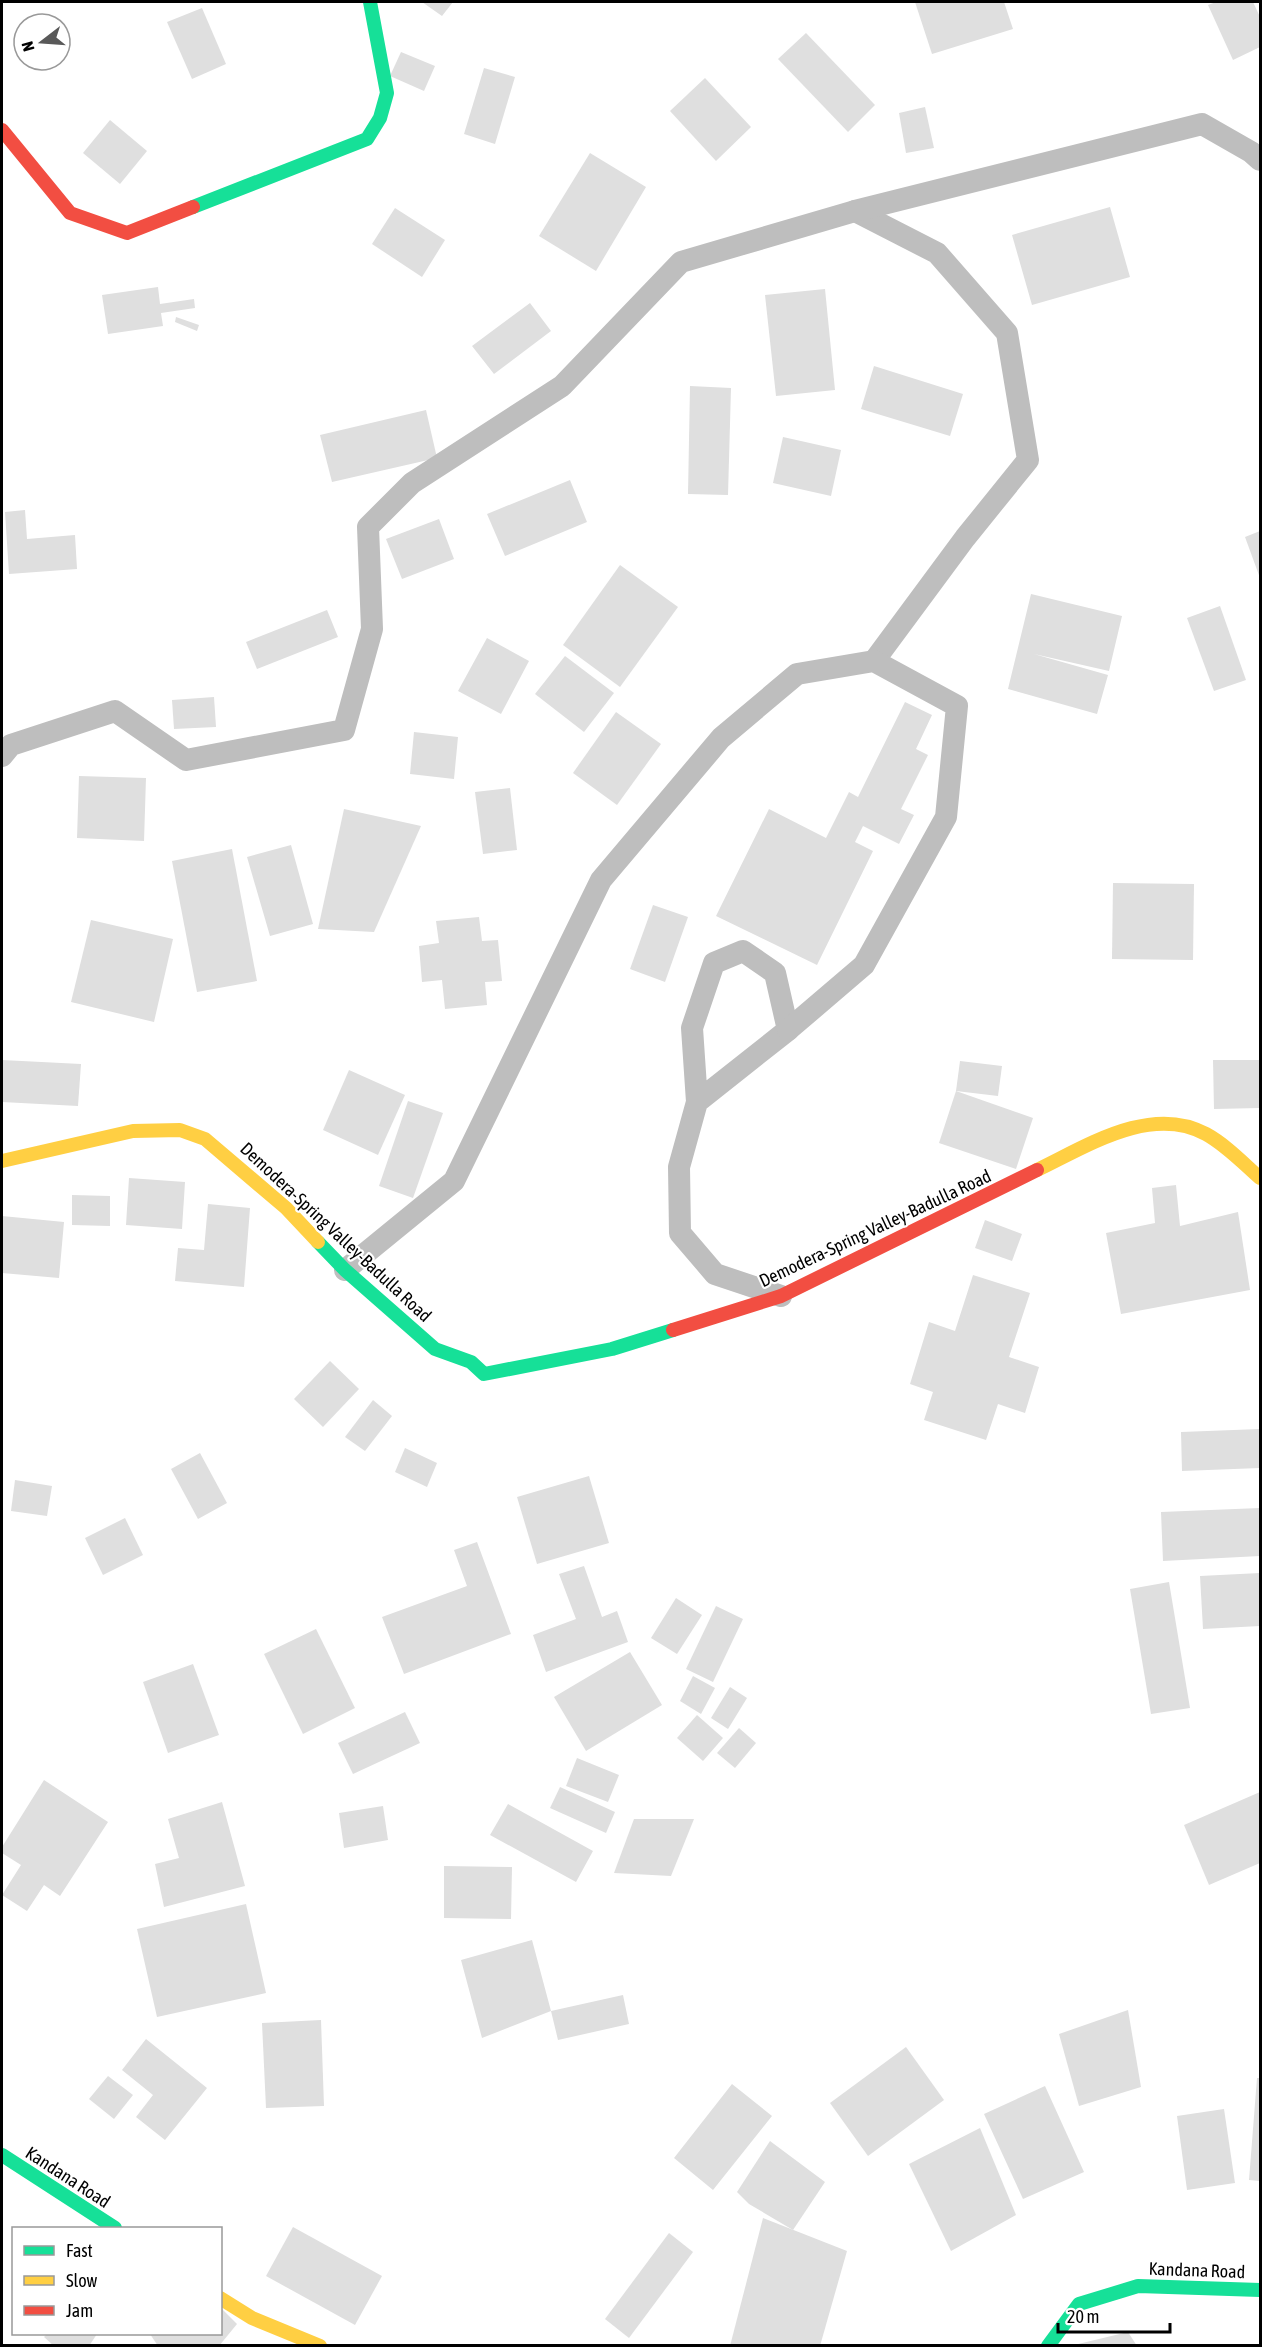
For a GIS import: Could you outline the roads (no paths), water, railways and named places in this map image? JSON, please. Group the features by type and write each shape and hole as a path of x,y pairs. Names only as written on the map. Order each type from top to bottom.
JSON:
{"main road":[{"path":"2,130 70,213 127,233 367,139 380,118 387,93 369,2"},
{"name":"Demodera-Spring Valley-Badulla Road","path":"2,1161 133,1131 180,1130 205,1138 286,1208 345,1270 435,1349 471,1362 484,1374 612,1349 781,1296 1128,1128 1155,1123 1185,1125 1207,1134 1260,1178"},
{"name":"Kandana Road","path":"2,2155 112,2227"},
{"name":"Kandana Road","path":"1048,2346 1079,2304 1138,2286 1260,2290"},
{"path":"222,2299 252,2318 320,2346"}],"lane":[{"path":"2,756 11,745 115,711 186,760 344,730 372,629 368,527 412,483 562,386 681,262 855,211 1202,124 1251,152 1260,160"},
{"path":"855,211 937,253 1007,333 1028,460 965,538 874,661"},
{"path":"345,1270 454,1181 601,880 721,738 797,674 874,661 957,706 946,817 864,964 788,1030 697,1102"},
{"path":"781,1296 715,1274 680,1233 679,1167 697,1102 692,1028 714,963 743,951 775,973 788,1030"}]}
